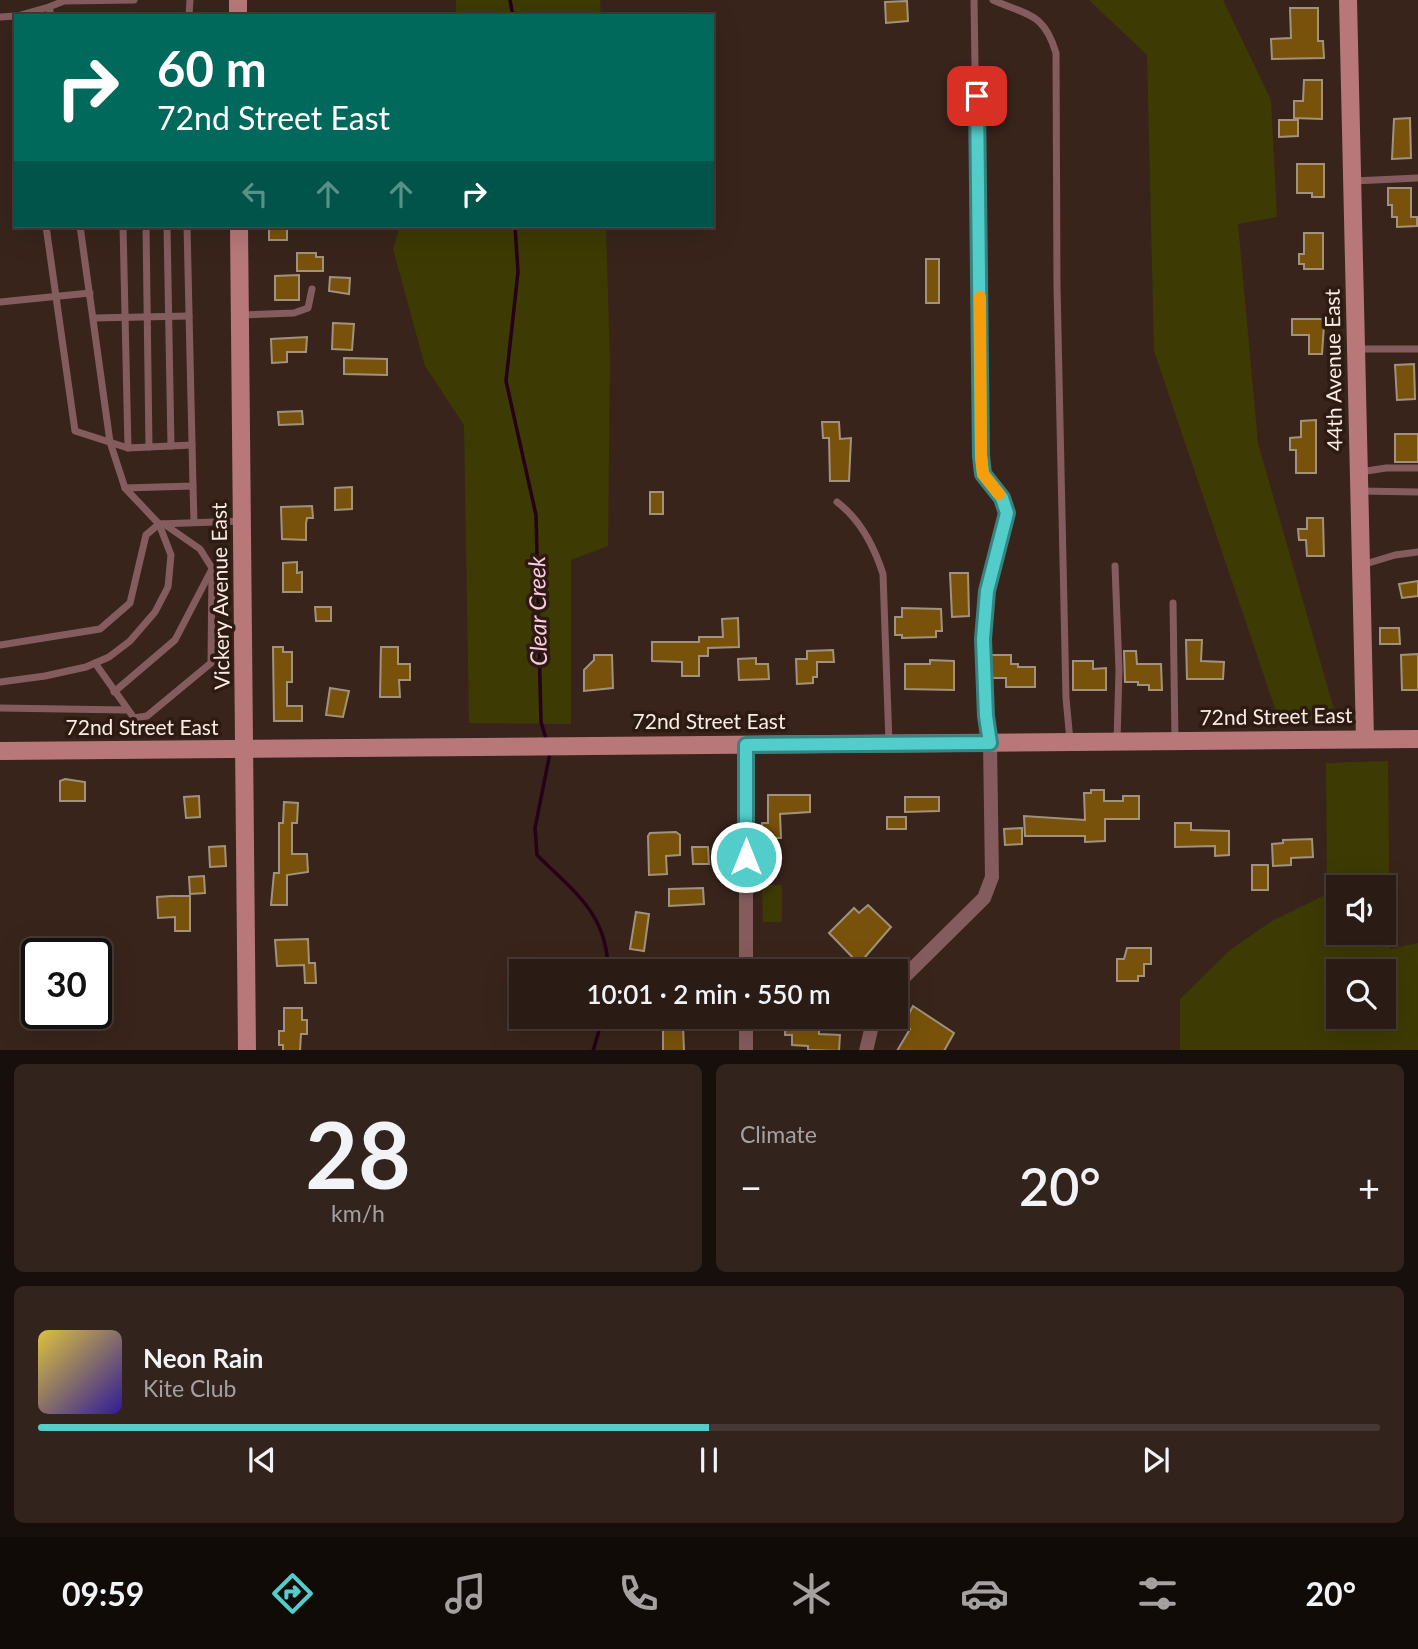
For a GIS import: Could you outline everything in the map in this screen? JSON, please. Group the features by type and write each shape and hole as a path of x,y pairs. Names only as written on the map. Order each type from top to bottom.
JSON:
{"street":[{"name":"44th Avenue East","path":"1348,0 1365,739"},
{"name":"Vickery Avenue East","path":"239,228 247,1050"},
{"name":"72nd Street East","path":"0,751 1418,738"},
{"path":"908,973 984,898 989,889 992,877 990,743"},
{"path":"746,745 746,959"},
{"path":"746,1029 746,1050"},
{"path":"866,1050 871,1029"}],"lane":[{"path":"24,14 64,1 134,0"},
{"path":"974,0 981,456 983,474 1002,498 1007,513 987,591 983,639 986,716 990,743"},
{"path":"993,0 1040,21 1049,32 1056,53 1057,286 1066,698 1070,742"},
{"path":"49,7 51,14"},
{"path":"1352,181 1418,178"},
{"path":"46,228 75,431 128,447 192,445"},
{"path":"80,228 110,442 125,488 162,524 200,549 212,568 211,663 147,716 134,718 126,710 95,663"},
{"path":"123,228 128,447"},
{"path":"146,228 149,447"},
{"path":"167,228 171,446"},
{"path":"187,228 194,522"},
{"path":"241,315 294,313 308,308 312,289"},
{"path":"0,302 90,293"},
{"path":"94,318 189,316"},
{"path":"1356,349 1418,349"},
{"path":"1359,472 1386,468 1418,468"},
{"path":"125,488 193,486"},
{"path":"1359,491 1418,492"},
{"path":"837,502 853,514 876,552 883,574 889,744"},
{"path":"0,645 100,629 130,603 146,535 162,524 243,521"},
{"path":"0,681 45,676 95,663 109,657 130,640 155,612 168,587 171,555 162,524"},
{"path":"1361,566 1395,555 1418,552"},
{"path":"1115,566 1119,670 1116,741"},
{"path":"114,692 175,640 212,568"},
{"path":"1173,603 1176,638 1173,670 1175,741"},
{"path":"0,708 126,710"}],"shaded area":[{"path":"456,0 600,0 601,14 456,14"},
{"path":"1089,0 1223,0 1271,100 1277,217 1238,224 1258,443 1337,720 1280,723 1154,351 1147,55"},
{"path":"399,228 606,228 610,363 608,546 571,560 571,724 469,723 464,425 425,366 393,249"},
{"path":"1388,761 1389,875 1327,875 1326,763"},
{"path":"762,885 782,885 782,922 763,922"},
{"path":"1326,894 1326,945 1390,945 1390,949 1418,943 1418,1050 1180,1050 1180,999 1230,950 1272,921"}],"building":[{"path":"907,1 908,21 886,23 885,2"},
{"path":"1290,8 1318,8 1318,41 1323,41 1324,58 1272,59 1271,39 1291,38"},
{"path":"1304,80 1322,80 1322,119 1294,118 1294,101 1303,101"},
{"path":"1410,118 1411,158 1392,159 1394,119"},
{"path":"1279,120 1298,120 1298,136 1279,137"},
{"path":"1297,164 1324,164 1324,197 1312,197 1312,193 1297,193"},
{"path":"1388,188 1411,188 1411,217 1417,217 1417,226 1397,227 1397,217 1392,217 1392,205 1388,205"},
{"path":"269,228 287,228 287,240 269,240"},
{"path":"1304,233 1323,233 1323,269 1304,269 1304,264 1299,264 1299,254 1304,254"},
{"path":"297,253 316,253 316,257 323,257 323,271 297,271"},
{"path":"926,259 939,259 939,303 926,303"},
{"path":"299,275 299,300 275,300 275,276"},
{"path":"330,277 350,278 349,294 329,291"},
{"path":"1292,319 1322,319 1322,354 1309,354 1309,335 1292,335"},
{"path":"333,323 354,324 352,350 332,349"},
{"path":"307,337 306,352 287,352 287,362 272,363 271,339"},
{"path":"344,358 387,359 387,375 344,374"},
{"path":"1414,364 1415,399 1397,400 1395,365"},
{"path":"302,411 303,424 279,425 278,412"},
{"path":"1316,420 1316,473 1296,473 1296,450 1290,450 1290,438 1301,437 1301,421"},
{"path":"822,422 839,422 840,439 851,438 849,481 830,481 829,438 823,438"},
{"path":"1395,434 1418,434 1418,462 1395,462"},
{"path":"352,487 352,509 335,510 335,488"},
{"path":"650,492 663,492 663,514 650,514"},
{"path":"312,506 313,518 307,518 306,540 282,539 281,507"},
{"path":"1307,518 1323,518 1324,556 1307,556 1306,540 1299,540 1298,529 1307,529"},
{"path":"297,562 297,573 302,572 302,592 283,592 283,563"},
{"path":"950,573 968,573 969,616 952,617"},
{"path":"1418,581 1418,596 1402,598 1399,584"},
{"path":"315,607 331,607 331,621 316,621"},
{"path":"902,608 941,609 942,631 936,631 936,637 902,638 902,635 895,635 895,617 902,617"},
{"path":"738,618 739,647 708,648 708,656 699,656 699,676 682,676 682,662 652,661 652,642 699,642 699,637 723,637 722,619"},
{"path":"1380,628 1399,628 1400,644 1380,644"},
{"path":"1186,640 1202,640 1201,661 1224,662 1223,679 1187,679"},
{"path":"273,647 283,647 283,652 292,652 292,682 287,682 287,706 302,706 302,721 274,721"},
{"path":"381,647 398,647 398,664 410,664 410,680 399,680 400,697 380,697"},
{"path":"833,650 834,662 817,662 817,677 813,677 813,683 797,684 796,659 807,659 807,651"},
{"path":"1124,651 1136,651 1137,664 1161,664 1162,690 1149,690 1149,685 1138,685 1138,682 1125,682"},
{"path":"1418,654 1418,690 1402,690 1401,655"},
{"path":"594,655 612,655 613,688 584,691 584,670 594,660"},
{"path":"990,655 1011,655 1011,664 1018,664 1018,667 1035,667 1035,687 1006,687 1006,678 991,678"},
{"path":"756,658 756,664 768,664 769,679 739,680 738,659"},
{"path":"930,660 954,661 954,690 905,689 905,664 930,664"},
{"path":"1073,661 1093,661 1093,669 1106,668 1106,690 1073,690"},
{"path":"330,688 349,691 343,717 326,715"},
{"path":"65,779 85,782 85,801 60,801 60,781"},
{"path":"1091,790 1104,790 1104,801 1123,801 1123,796 1139,796 1139,819 1105,819 1105,841 1085,842 1085,836 1025,836 1024,816 1085,820 1084,793 1091,793"},
{"path":"768,795 810,795 810,812 780,814 781,838 762,838 762,823 768,823"},
{"path":"199,796 200,817 186,818 184,797"},
{"path":"905,797 939,797 939,811 905,812"},
{"path":"284,802 298,803 297,823 292,823 292,854 307,854 308,872 287,875 287,905 271,905 274,873 279,873 279,823 283,823"},
{"path":"887,817 906,817 906,829 887,829"},
{"path":"1175,823 1191,823 1191,830 1229,831 1229,855 1215,856 1215,846 1175,847"},
{"path":"1022,828 1022,844 1005,845 1004,829"},
{"path":"676,832 680,835 680,855 666,856 667,874 649,875 648,836 650,833"},
{"path":"1312,839 1313,857 1291,858 1291,865 1273,866 1272,844 1283,843 1283,840"},
{"path":"225,846 226,866 210,867 209,847"},
{"path":"692,847 708,847 709,864 693,864"},
{"path":"1252,865 1268,865 1268,890 1252,890"},
{"path":"204,876 205,893 190,894 189,877"},
{"path":"703,888 704,904 669,906 669,889"},
{"path":"190,896 190,931 175,931 175,917 158,918 157,897"},
{"path":"868,905 891,927 863,959 854,959 829,933 854,908 859,913"},
{"path":"636,912 649,914 644,951 630,949"},
{"path":"308,939 309,963 315,963 316,983 305,983 304,965 277,966 275,940"},
{"path":"1127,948 1151,948 1151,964 1144,964 1144,976 1138,976 1138,981 1117,981 1117,959 1124,959"},
{"path":"913,1006 954,1033 945,1050 898,1050 910,1029 908,1016"},
{"path":"284,1008 302,1008 302,1020 307,1020 307,1034 301,1034 300,1050 283,1050 283,1045 279,1045 279,1031 284,1031"},
{"path":"663,1029 683,1029 684,1050 663,1050"},
{"path":"785,1029 819,1029 819,1034 840,1035 839,1050 808,1050 808,1046 792,1045 792,1035 785,1035"}],"waterway":[{"name":"Clear Creek","path":"510,0 513,14"},
{"name":"Clear Creek","path":"515,228 518,272 506,381 536,515 541,722 547,742"},
{"name":"Clear Creek","path":"550,753 535,828 537,855 576,893 595,919 602,934 607,959"},
{"name":"Clear Creek","path":"593,1050 599,1029"}],"slow traffic":[{"path":"980,297 981,456 983,474 999,494"}],"route":[{"path":"746,857 746,745 990,743 986,716 983,639 987,591 1004,534 1007,513 1002,498 983,474 981,456 977,96"}]}
